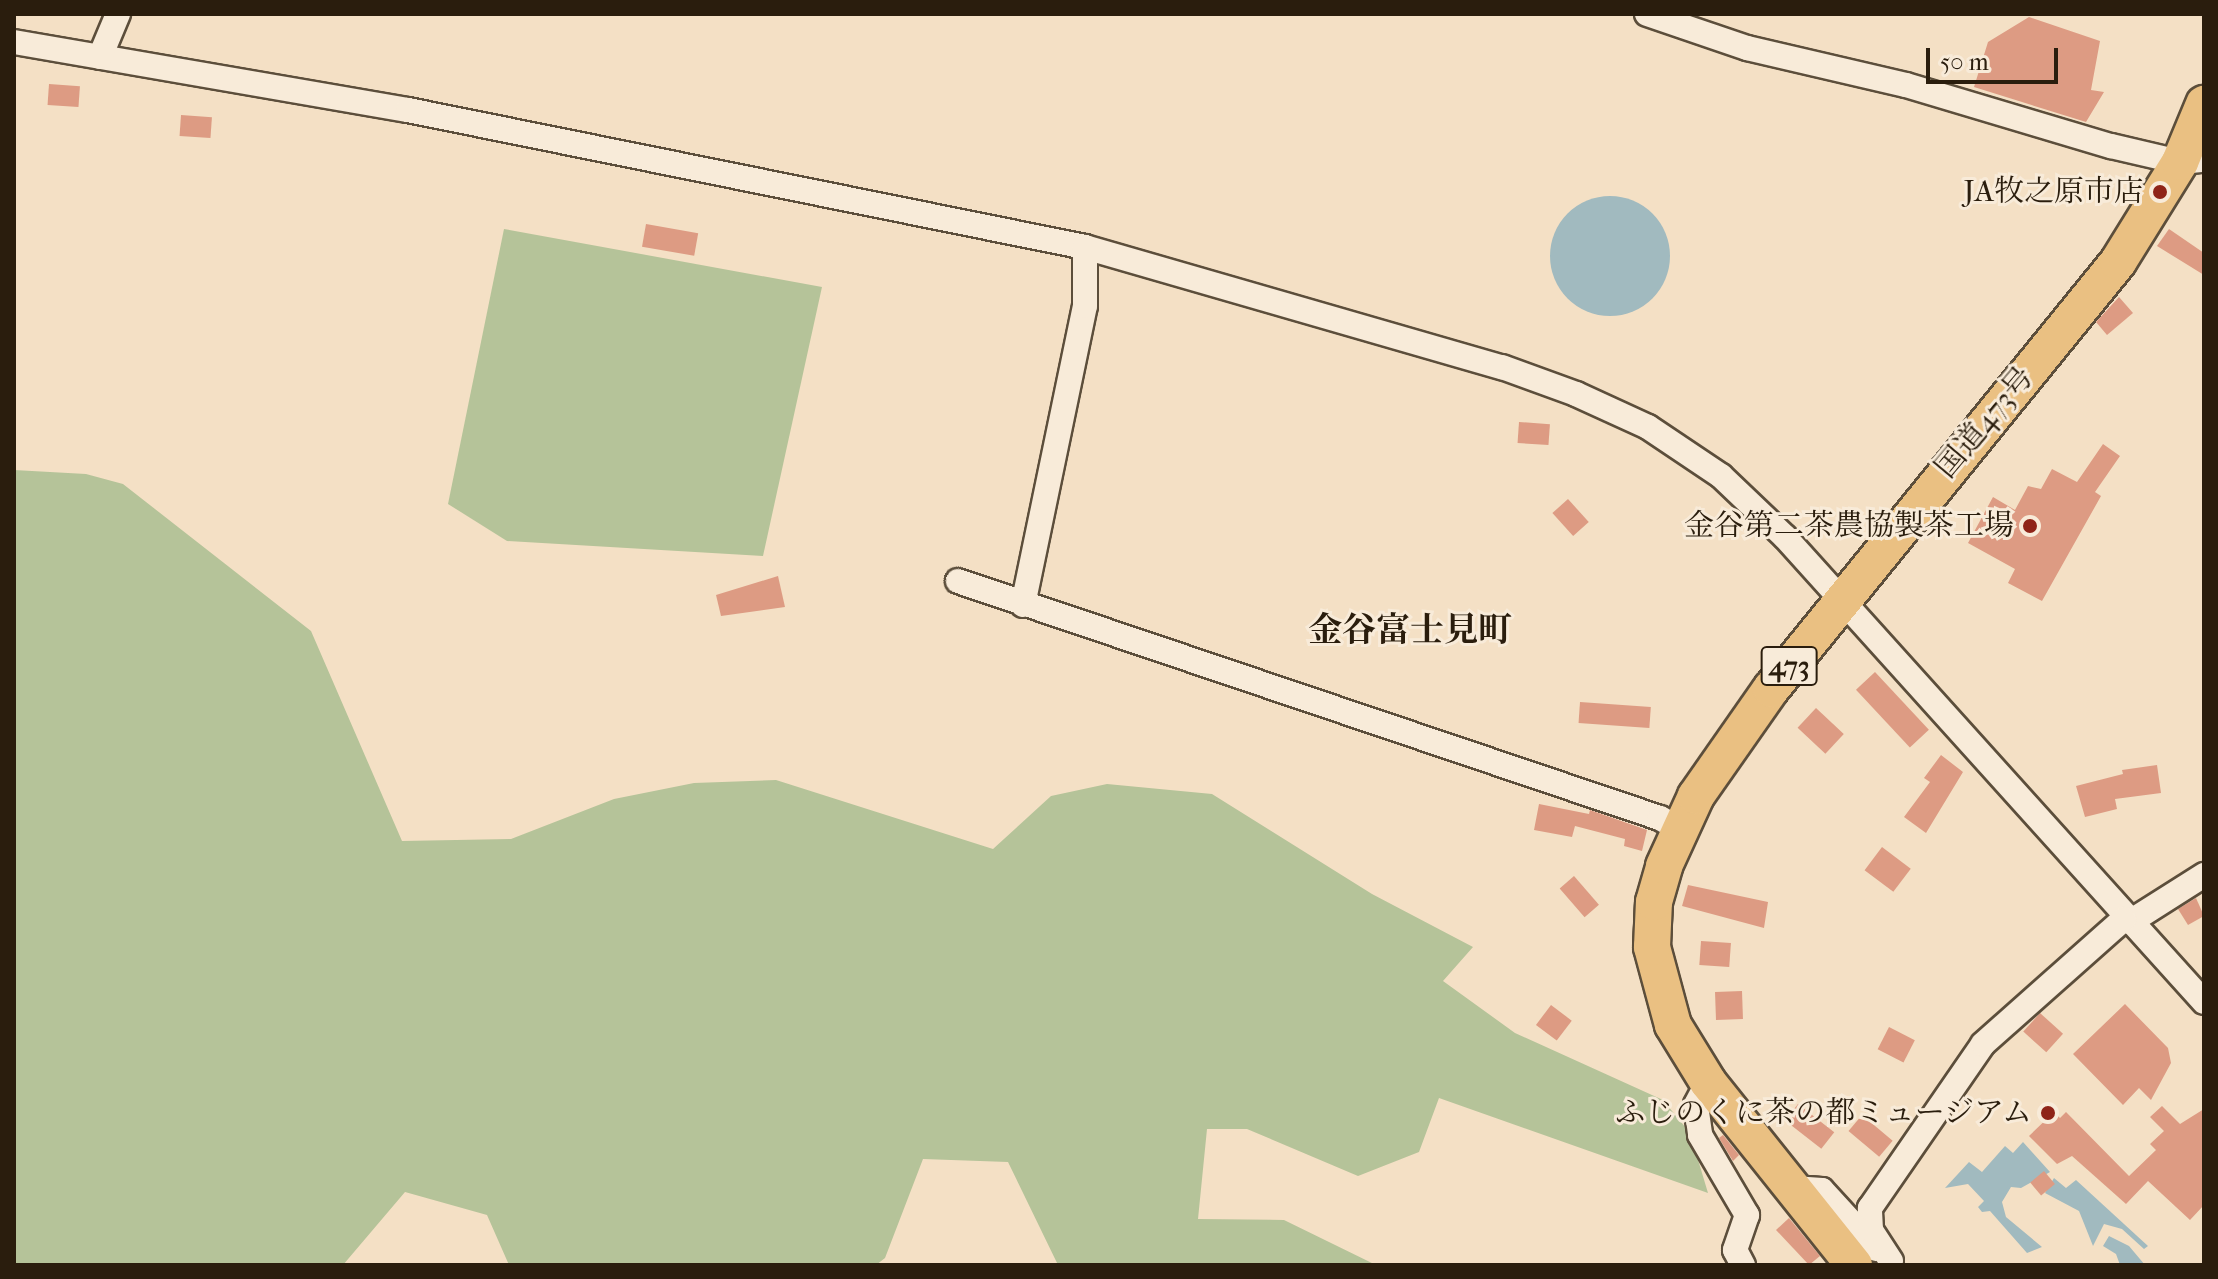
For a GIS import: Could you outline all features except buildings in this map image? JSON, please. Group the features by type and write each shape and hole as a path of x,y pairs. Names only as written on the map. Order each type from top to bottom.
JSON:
{"highway":[{"name":"国道473号","path":"1854,1265 1708,1082 1673,1025 1652,947 1654,902 1679,829 1713,767 2197,159 2204,104"}],"street":[{"path":"100,57 118,14"},
{"path":"1647,14 1747,48 2197,159"},
{"path":"14,42 408,110 1085,247 1502,367 1648,427 1721,476 1843,600 2127,920 2204,1002"},
{"path":"1023,605 1085,306 1085,247"},
{"path":"958,581 1660,818 1679,829"},
{"path":"1894,1263 1871,1230 1870,1208 1983,1044 2127,920 2204,875"},
{"path":"1708,1082 1696,1105 1700,1135 1747,1215 1735,1250 1743,1265"},
{"path":"1793,1188 1822,1190 1861,1238 1894,1263"}],"green space":[{"path":"504,229 822,287 763,556 507,541 448,504"},
{"path":"14,470 86,474 123,484 311,631 402,841 511,839 614,799 694,783 776,780 993,849 1051,796 1107,784 1212,794 1372,894 1473,947 1443,981 1515,1033 1663,1100 1690,1133 1708,1193 1439,1098 1419,1152 1358,1176 1247,1129 1207,1129 1198,1219 1284,1220 1376,1265 1058,1265 1008,1162 923,1159 885,1258 876,1265 509,1265 487,1215 405,1192 343,1265 14,1265"}],"water":[{"path":"1610,196 1633,201 1652,214 1665,233 1670,256 1665,279 1652,298 1633,311 1610,316 1587,311 1568,298 1555,279 1550,256 1555,233 1568,214 1587,201"},
{"path":"2023,1142 2050,1172 2021,1188 2011,1187 2002,1202 2006,1217 2042,1247 2027,1253 1990,1211 1982,1212 1978,1207 1984,1201 1968,1184 1945,1188 1969,1162 1982,1172 2005,1146 2013,1153"},
{"path":"2054,1178 2066,1188 2076,1180 2148,1246 2144,1249 2122,1229 2104,1224 2093,1246 2079,1211 2045,1193"},
{"path":"2109,1236 2129,1246 2145,1265 2120,1265 2116,1254 2103,1246"}],"place":[{"name":"JA牧之原市店","path":"2160,192"},
{"name":"金谷第二茶農協製茶工場","path":"2030,526"},
{"name":"ふじのくに茶の都ミュージアム","path":"2048,1113"}],"district":[{"name":"金谷富士見町","path":"1410,631"}]}
